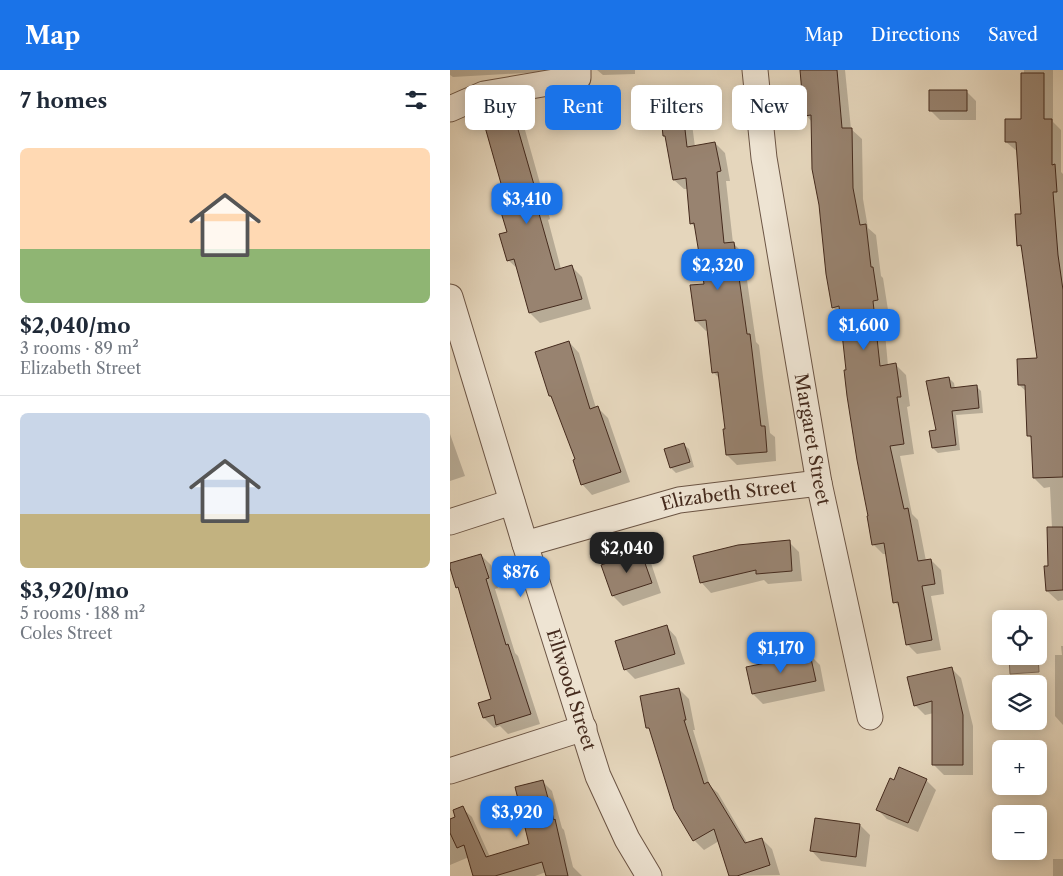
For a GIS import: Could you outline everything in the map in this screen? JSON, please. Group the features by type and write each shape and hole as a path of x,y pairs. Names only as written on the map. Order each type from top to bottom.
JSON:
{"street":[{"path":"450,109 484,94 578,78 578,70"},
{"name":"Margaret Street","path":"755,70 764,158 819,483 870,717"},
{"name":"Ellwood Street","path":"450,297 598,776 627,839 649,876"},
{"name":"Elizabeth Street","path":"525,544 679,500 819,483"},
{"path":"450,522 512,502"},
{"path":"450,771 584,728"}],"shaded area":[{"path":"1009,665 1039,665 1039,672 1010,674"}],"building":[{"path":"800,70 837,70 842,128 852,128 853,188 860,225 866,224 871,267 873,267 878,300 873,301 880,366 896,363 901,397 897,397 904,444 890,446 904,509 908,508 918,561 931,559 935,584 922,586 932,640 906,645 898,602 893,603 884,543 872,545 847,396 839,306 832,308 826,274 819,205 812,169 811,115 807,116 807,85 801,85"},
{"path":"1021,73 1044,73 1044,119 1052,119 1052,165 1055,164 1057,192 1053,192 1063,290 1063,477 1033,478 1031,436 1027,436 1025,385 1018,385 1017,359 1037,358 1021,245 1017,246 1015,214 1021,214 1016,142 1005,142 1005,119 1021,119"},
{"path":"929,90 967,90 967,111 929,111"},
{"path":"486,130 518,130 541,209 538,210 555,270 572,265 582,299 529,313 514,259 507,261 499,234 507,232 494,189 502,187"},
{"path":"662,130 685,130 687,147 715,142 721,171 717,172 724,243 734,242 747,334 750,334 761,426 765,426 767,452 726,455 718,372 712,373 706,320 695,321 690,285 704,284 694,223 690,224 686,178 673,180 665,136 663,136"},
{"path":"569,341 590,409 598,406 621,472 581,485 573,460 575,459 551,396 549,396 535,352"},
{"path":"949,377 951,388 977,385 979,408 952,411 956,445 932,448 929,431 936,430 926,381"},
{"path":"684,443 690,462 670,468 664,449"},
{"path":"1047,527 1063,527 1063,590 1046,591 1044,566 1048,566"},
{"path":"790,540 792,571 756,574 756,570 700,583 693,556 738,545"},
{"path":"641,552 652,583 612,596 601,565"},
{"path":"481,554 489,578 486,579 506,645 508,644 531,714 496,725 494,715 483,718 478,703 491,699 458,587 456,588 450,568 450,563"},
{"path":"667,625 675,654 624,670 615,641"},
{"path":"810,654 816,681 752,694 746,667"},
{"path":"952,667 963,715 963,765 932,765 932,701 914,706 907,677"},
{"path":"679,688 686,720 684,720 704,784 708,782 745,843 762,838 770,865 737,876 729,876 714,829 693,841 674,809 649,728 646,728 640,696"},
{"path":"899,767 927,779 908,823 876,810 890,778 894,780"},
{"path":"543,780 555,819 568,876 546,876 542,862 495,876 473,876 464,845 457,848 450,833 450,819 455,817 453,810 463,806 486,857 529,844 515,787"},
{"path":"815,818 860,824 856,857 810,851"}]}
